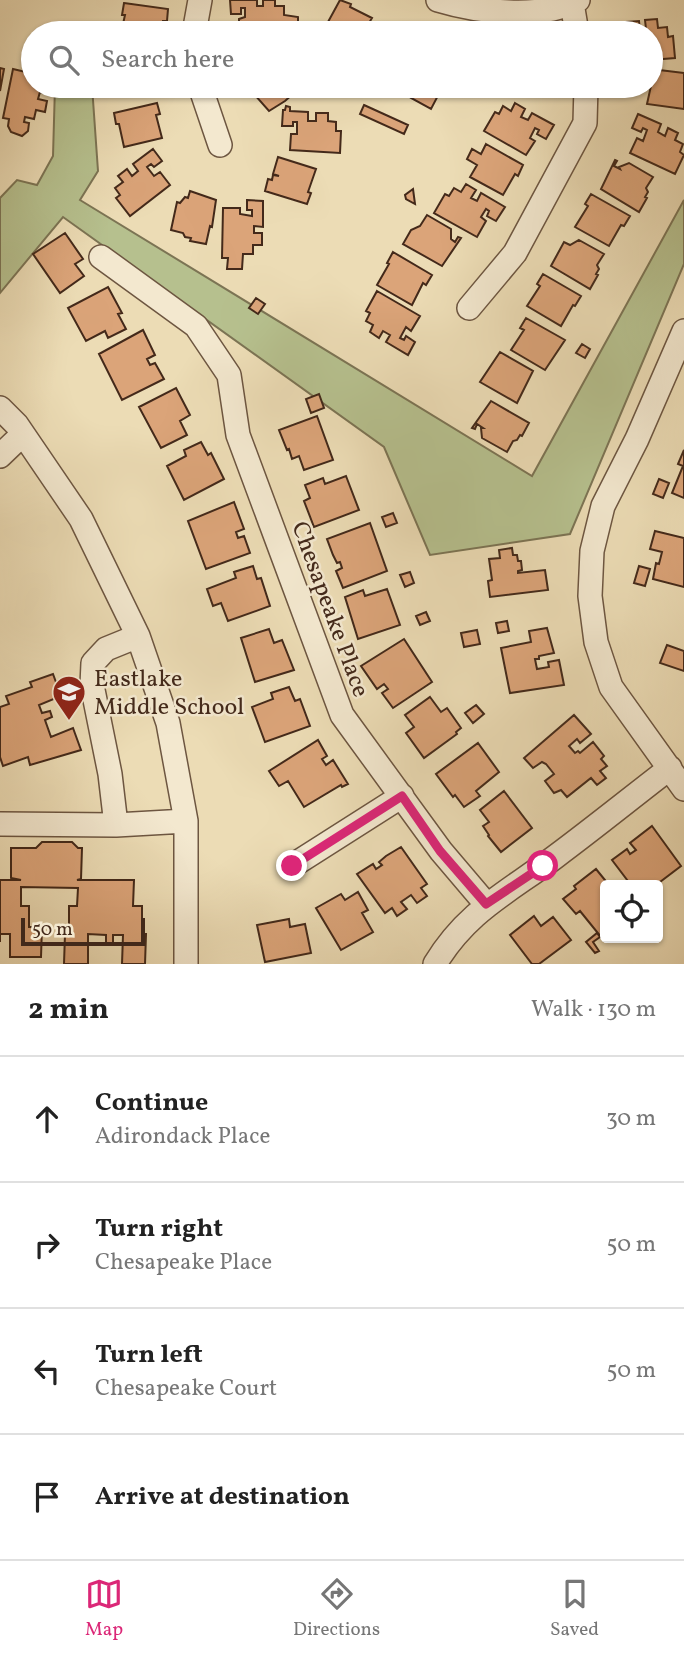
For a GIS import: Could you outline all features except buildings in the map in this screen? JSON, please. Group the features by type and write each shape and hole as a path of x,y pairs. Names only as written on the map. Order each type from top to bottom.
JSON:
{"street":[{"path":"196,21 200,0"},
{"path":"438,0 464,8 502,11 549,8 575,2 576,21"},
{"path":"204,98 220,145"},
{"path":"469,308 515,253 585,123 586,98"},
{"name":"Chesapeake Place","path":"101,257 196,326 229,375 238,435 342,715 440,851 486,904"},
{"path":"684,331 637,439 603,506 592,551 590,573 594,631 611,687 684,789"},
{"path":"0,408 23,434 81,519 138,636 168,723 186,821 186,964"},
{"path":"0,456 23,434"},
{"path":"116,825 110,774 92,684 93,663 106,649 138,636"},
{"path":"435,964 457,932 486,904 534,873 670,768"},
{"path":"292,866 402,796"},
{"path":"0,824 116,825 186,821"}],"green space":[{"path":"55,98 93,98 98,171 80,200 532,476 684,200 684,264 570,534 430,555 384,447 63,217 0,293 0,198 17,180 37,185 53,156"}],"place":[{"name":"Eastlake Middle School","path":"69,722"}],"route":[{"path":"292,866 402,796 440,851 486,904 543,866"}]}
